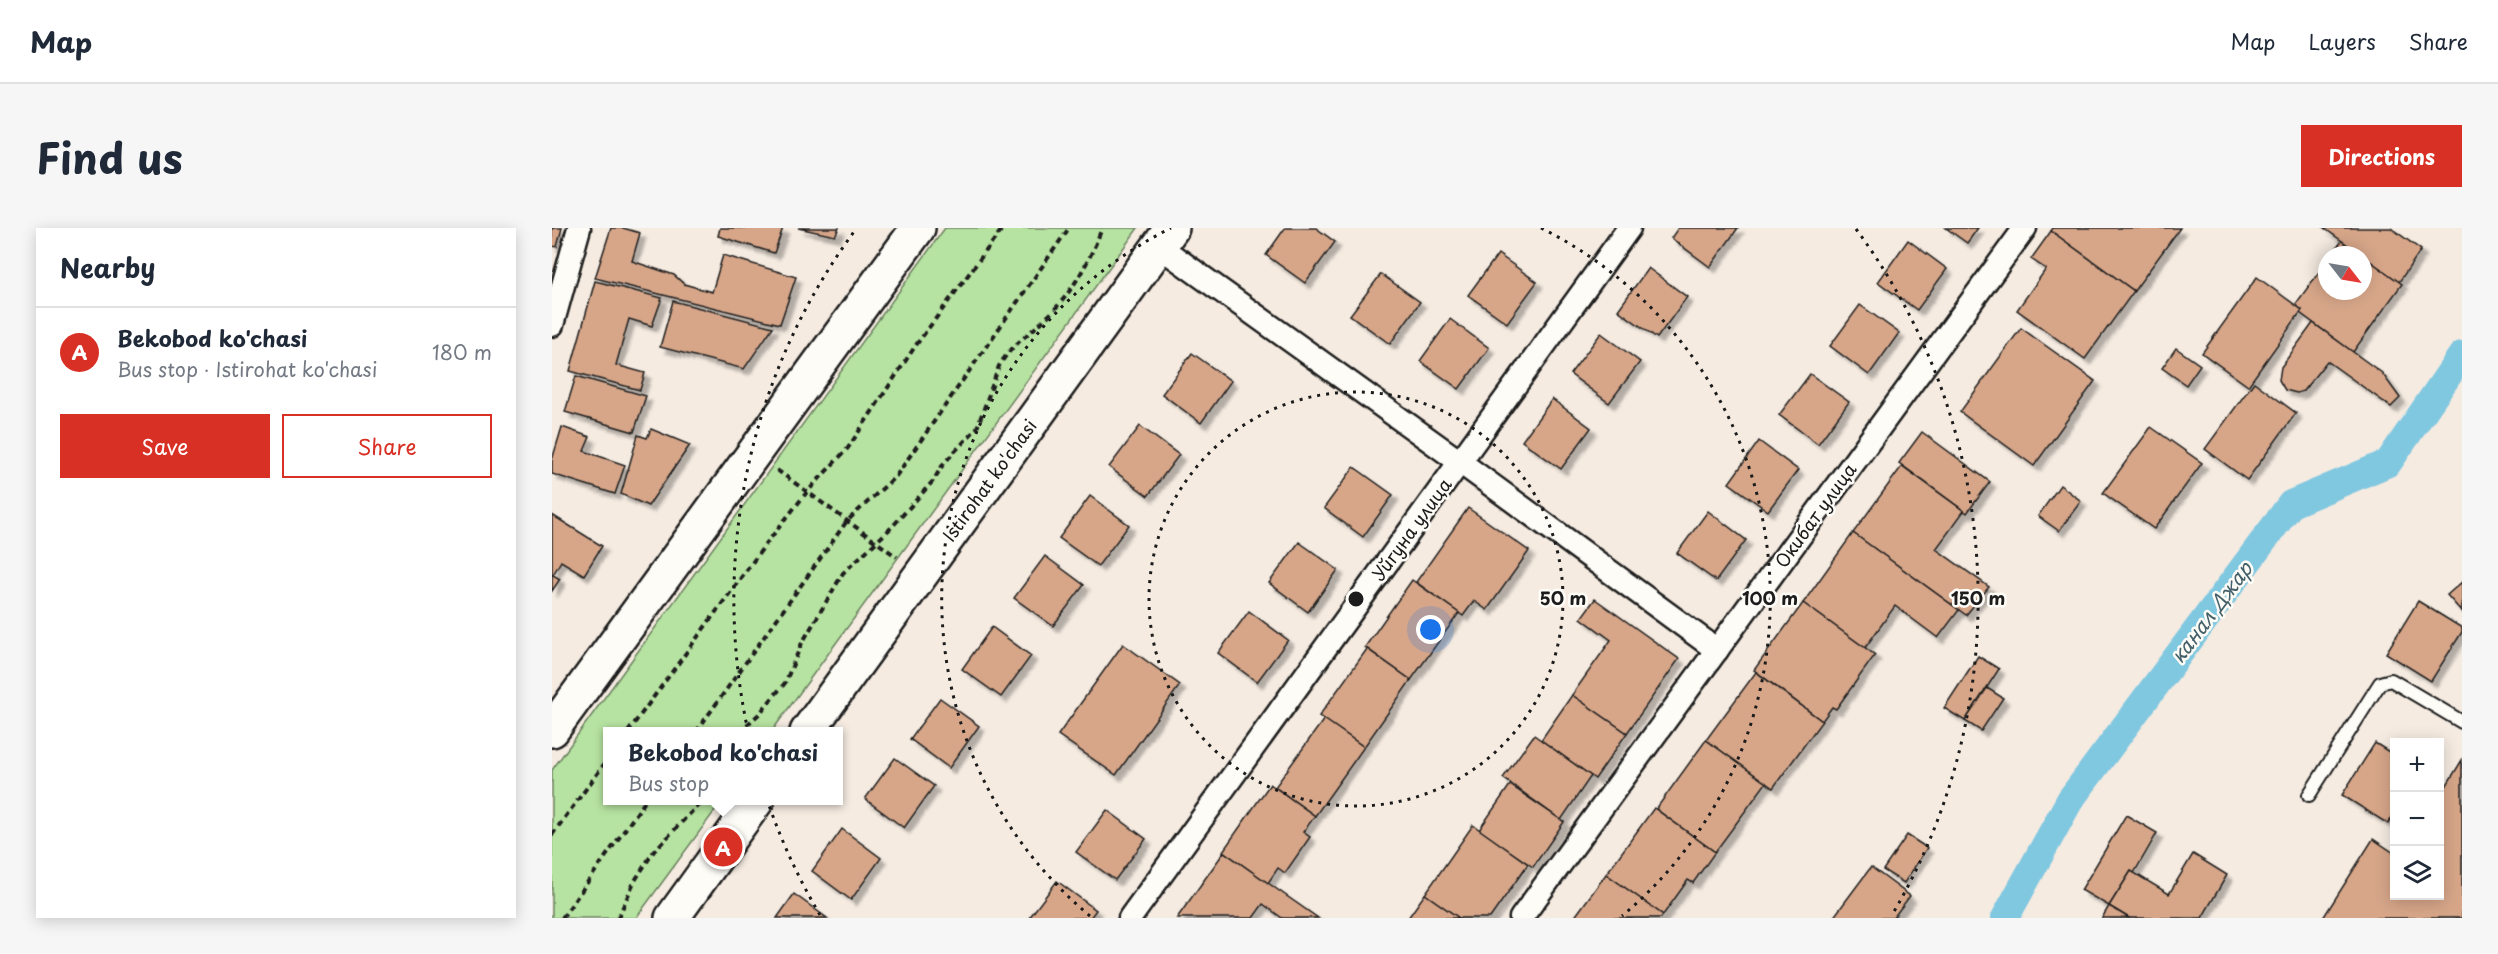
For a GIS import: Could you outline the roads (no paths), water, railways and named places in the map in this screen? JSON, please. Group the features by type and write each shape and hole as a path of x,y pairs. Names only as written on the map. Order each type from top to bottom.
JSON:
{"main road":[{"path":"552,730 918,228"},
{"name":"Istirohat ko'chasi","path":"811,727 1165,237"},
{"path":"672,918 754,805"}],"street":[{"path":"552,325 579,228"},
{"name":"Уйгуна улица","path":"1130,918 1629,228"},
{"name":"Окибат улица","path":"1521,918 2025,228"},
{"path":"1165,237 1460,462 1717,650"}],"lane":[{"path":"2309,795 2380,683 2391,680 2462,722"}],"waterway":[{"name":"канал Джар","path":"2005,918 2070,800 2291,504 2388,463 2462,355"}],"place":[{"name":"Bekobod ko'chasi","path":"723,847"}]}
